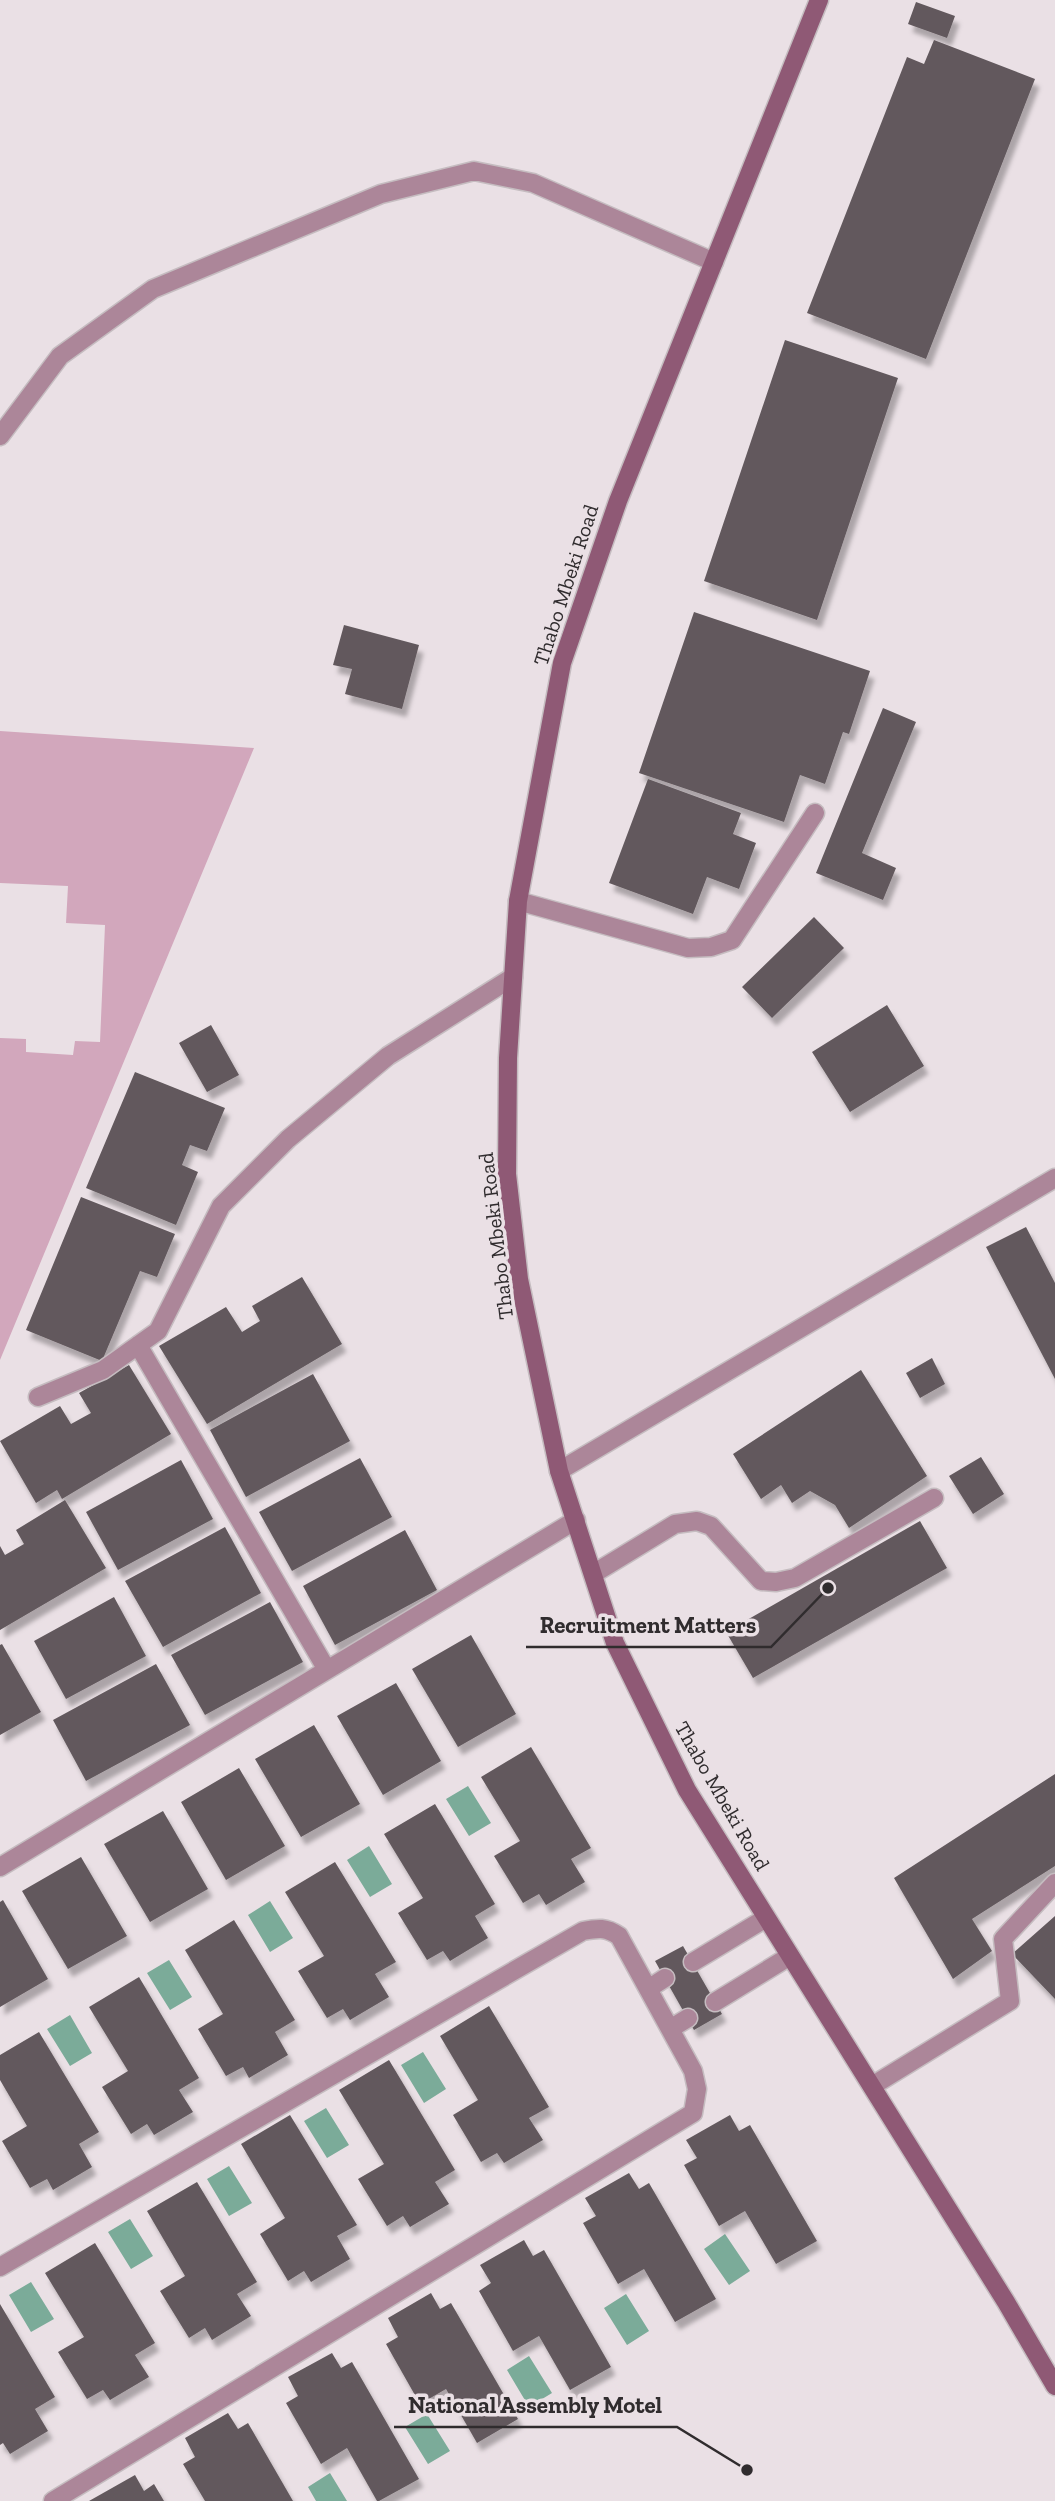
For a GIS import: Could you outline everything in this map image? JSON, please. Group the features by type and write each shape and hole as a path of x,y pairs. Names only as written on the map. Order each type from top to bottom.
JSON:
{"main road":[{"name":"Thabo Mbeki Road","path":"819,0 618,501 562,663 518,901 508,1058 507,1174 519,1279 559,1471 615,1643 687,1790 1055,2386"}],"lane":[{"path":"0,436 60,356 153,289 381,194 460,174 474,171 533,183 714,262"},
{"path":"518,901 688,948 710,947 732,940 815,813"},
{"path":"38,1397 103,1370 158,1331 221,1206 288,1139 388,1056 513,977"},
{"path":"559,1471 1055,1178"},
{"path":"138,1345 327,1670"},
{"path":"593,1574 675,1524 697,1521 710,1526 761,1581 776,1582 795,1578 934,1498"},
{"path":"0,1867 576,1520"},
{"path":"872,2086 1010,2001 1003,1939 1055,1883"},
{"path":"692,1962 766,1918"},
{"path":"0,2267 583,1931 610,1929 619,1936 692,2071 698,2089 692,2113 53,2501"},
{"path":"715,2002 790,1956"},
{"path":"648,1989 665,1978"},
{"path":"670,2029 688,2018"}],"shaded area":[{"path":"0,731 254,748 0,1360 0,1038 26,1039 26,1052 73,1055 75,1041 100,1042 105,925 66,923 68,886 0,883"},
{"path":"468,1786 491,1823 469,1836 446,1799"},
{"path":"369,1846 392,1884 370,1897 347,1860"},
{"path":"270,1901 293,1938 270,1952 248,1915"},
{"path":"169,1960 192,1997 170,2010 147,1973"},
{"path":"70,2015 92,2053 70,2066 47,2029"},
{"path":"423,2052 446,2089 424,2103 401,2065"},
{"path":"326,2108 349,2145 327,2158 304,2121"},
{"path":"229,2166 252,2203 229,2216 207,2179"},
{"path":"130,2219 153,2256 131,2269 108,2232"},
{"path":"725,2234 750,2271 729,2285 704,2249"},
{"path":"31,2282 54,2319 31,2332 9,2295"},
{"path":"626,2294 649,2331 627,2345 604,2308"},
{"path":"529,2356 552,2393 529,2407 507,2370"},
{"path":"427,2414 450,2451 428,2464 405,2427"},
{"path":"330,2473 347,2501 316,2501 308,2487"}],"building":[{"path":"916,2 955,16 947,38 908,24"},
{"path":"934,40 1035,79 926,359 807,313 907,57 924,64"},
{"path":"785,340 898,378 817,620 704,581"},
{"path":"694,612 870,671 849,734 843,732 825,784 800,775 784,822 639,773"},
{"path":"344,625 419,645 402,709 345,694 352,669 333,665"},
{"path":"883,708 916,722 862,853 896,868 883,900 816,873"},
{"path":"648,779 741,813 733,834 756,843 739,889 707,877 693,914 609,883"},
{"path":"814,917 844,948 772,1018 742,987"},
{"path":"887,1005 924,1066 850,1112 812,1052"},
{"path":"211,1025 239,1075 207,1092 179,1043"},
{"path":"135,1072 225,1108 207,1151 190,1145 182,1165 198,1172 176,1225 86,1188"},
{"path":"81,1197 175,1234 157,1277 140,1271 102,1361 26,1330"},
{"path":"1026,1227 1055,1283 1055,1379 986,1247"},
{"path":"302,1277 342,1344 207,1424 159,1346 226,1307 242,1332 260,1321 252,1306"},
{"path":"932,1358 945,1384 920,1398 906,1373"},
{"path":"129,1365 171,1434 62,1499 57,1490 36,1503 0,1441 60,1406 71,1424 91,1413 79,1393"},
{"path":"861,1370 927,1476 849,1528 835,1505 810,1491 792,1503 781,1485 761,1499 733,1454"},
{"path":"313,1374 350,1441 246,1497 210,1430"},
{"path":"981,1457 1004,1494 973,1514 949,1476"},
{"path":"360,1458 392,1517 292,1571 259,1512"},
{"path":"181,1460 213,1519 118,1570 86,1512"},
{"path":"65,1500 106,1568 0,1630 0,1546 5,1555 24,1544 16,1530"},
{"path":"920,1521 947,1568 753,1678 726,1632"},
{"path":"225,1527 261,1593 163,1647 125,1581"},
{"path":"405,1530 437,1590 335,1645 303,1586"},
{"path":"114,1597 146,1656 66,1699 34,1641"},
{"path":"270,1602 303,1662 205,1715 171,1655"},
{"path":"471,1635 516,1714 458,1747 412,1669"},
{"path":"2,1644 41,1712 0,1735 0,1645"},
{"path":"156,1664 190,1725 86,1781 53,1720"},
{"path":"396,1683 441,1761 383,1795 337,1716"},
{"path":"314,1725 360,1804 301,1837 255,1759"},
{"path":"531,1747 591,1848 571,1859 585,1882 546,1905 539,1894 523,1903 494,1856 520,1841 481,1777"},
{"path":"239,1768 285,1846 226,1880 181,1802"},
{"path":"1055,1774 1055,1866 972,1919 992,1951 953,1979 894,1878"},
{"path":"435,1804 495,1904 475,1916 488,1938 450,1961 443,1951 427,1960 398,1913 423,1898 384,1834"},
{"path":"163,1811 208,1889 150,1922 104,1844"},
{"path":"81,1857 127,1936 68,1969 22,1891"},
{"path":"335,1862 396,1962 375,1974 389,1997 350,2020 343,2009 327,2018 298,1971 324,1956 285,1892"},
{"path":"3,1900 48,1979 0,2007 0,1902"},
{"path":"1055,1916 1055,1999 1012,1954"},
{"path":"234,1920 295,2020 275,2032 288,2055 249,2078 243,2067 226,2076 198,2029 223,2014 185,1950"},
{"path":"683,1946 722,2014 694,2030 655,1961"},
{"path":"139,1977 199,2078 179,2090 193,2112 154,2135 147,2124 131,2134 102,2087 128,2071 89,2007"},
{"path":"489,2006 549,2107 529,2118 543,2140 504,2163 497,2153 481,2162 453,2115 478,2100 440,2036"},
{"path":"39,2032 99,2132 79,2144 92,2167 53,2190 47,2179 30,2188 2,2141 27,2126 0,2080 0,2055"},
{"path":"389,2060 455,2170 435,2182 449,2204 410,2227 403,2216 387,2226 358,2179 384,2164 339,2090"},
{"path":"290,2115 357,2225 337,2236 350,2259 311,2282 304,2271 288,2281 260,2234 285,2218 241,2144"},
{"path":"730,2115 739,2131 750,2125 817,2241 776,2264 745,2211 719,2226 684,2165 697,2158 686,2140"},
{"path":"629,2173 639,2189 649,2183 716,2299 675,2322 644,2269 618,2284 583,2223 596,2216 585,2198"},
{"path":"197,2182 257,2282 237,2294 251,2316 212,2340 205,2328 189,2338 160,2291 185,2276 147,2211"},
{"path":"524,2240 533,2256 544,2250 611,2367 570,2390 539,2336 513,2351 479,2291 491,2283 480,2265"},
{"path":"95,2243 155,2343 135,2355 149,2377 110,2400 103,2390 87,2399 58,2352 84,2337 45,2273"},
{"path":"431,2293 440,2309 451,2303 518,2419 477,2443 446,2389 420,2404 386,2344 398,2337 388,2318"},
{"path":"0,2304 55,2397 35,2409 48,2431 10,2454 3,2443 0,2445"},
{"path":"332,2353 341,2368 352,2362 419,2479 379,2501 347,2448 321,2464 286,2403 298,2396 288,2377"},
{"path":"228,2413 238,2429 248,2423 293,2501 205,2501 183,2464 195,2457 185,2438"},
{"path":"135,2475 144,2491 154,2484 164,2501 89,2501"}],"place":[{"name":"Recruitment Matters","path":"828,1588"},
{"name":"National Assembly Motel","path":"747,2470"}]}
